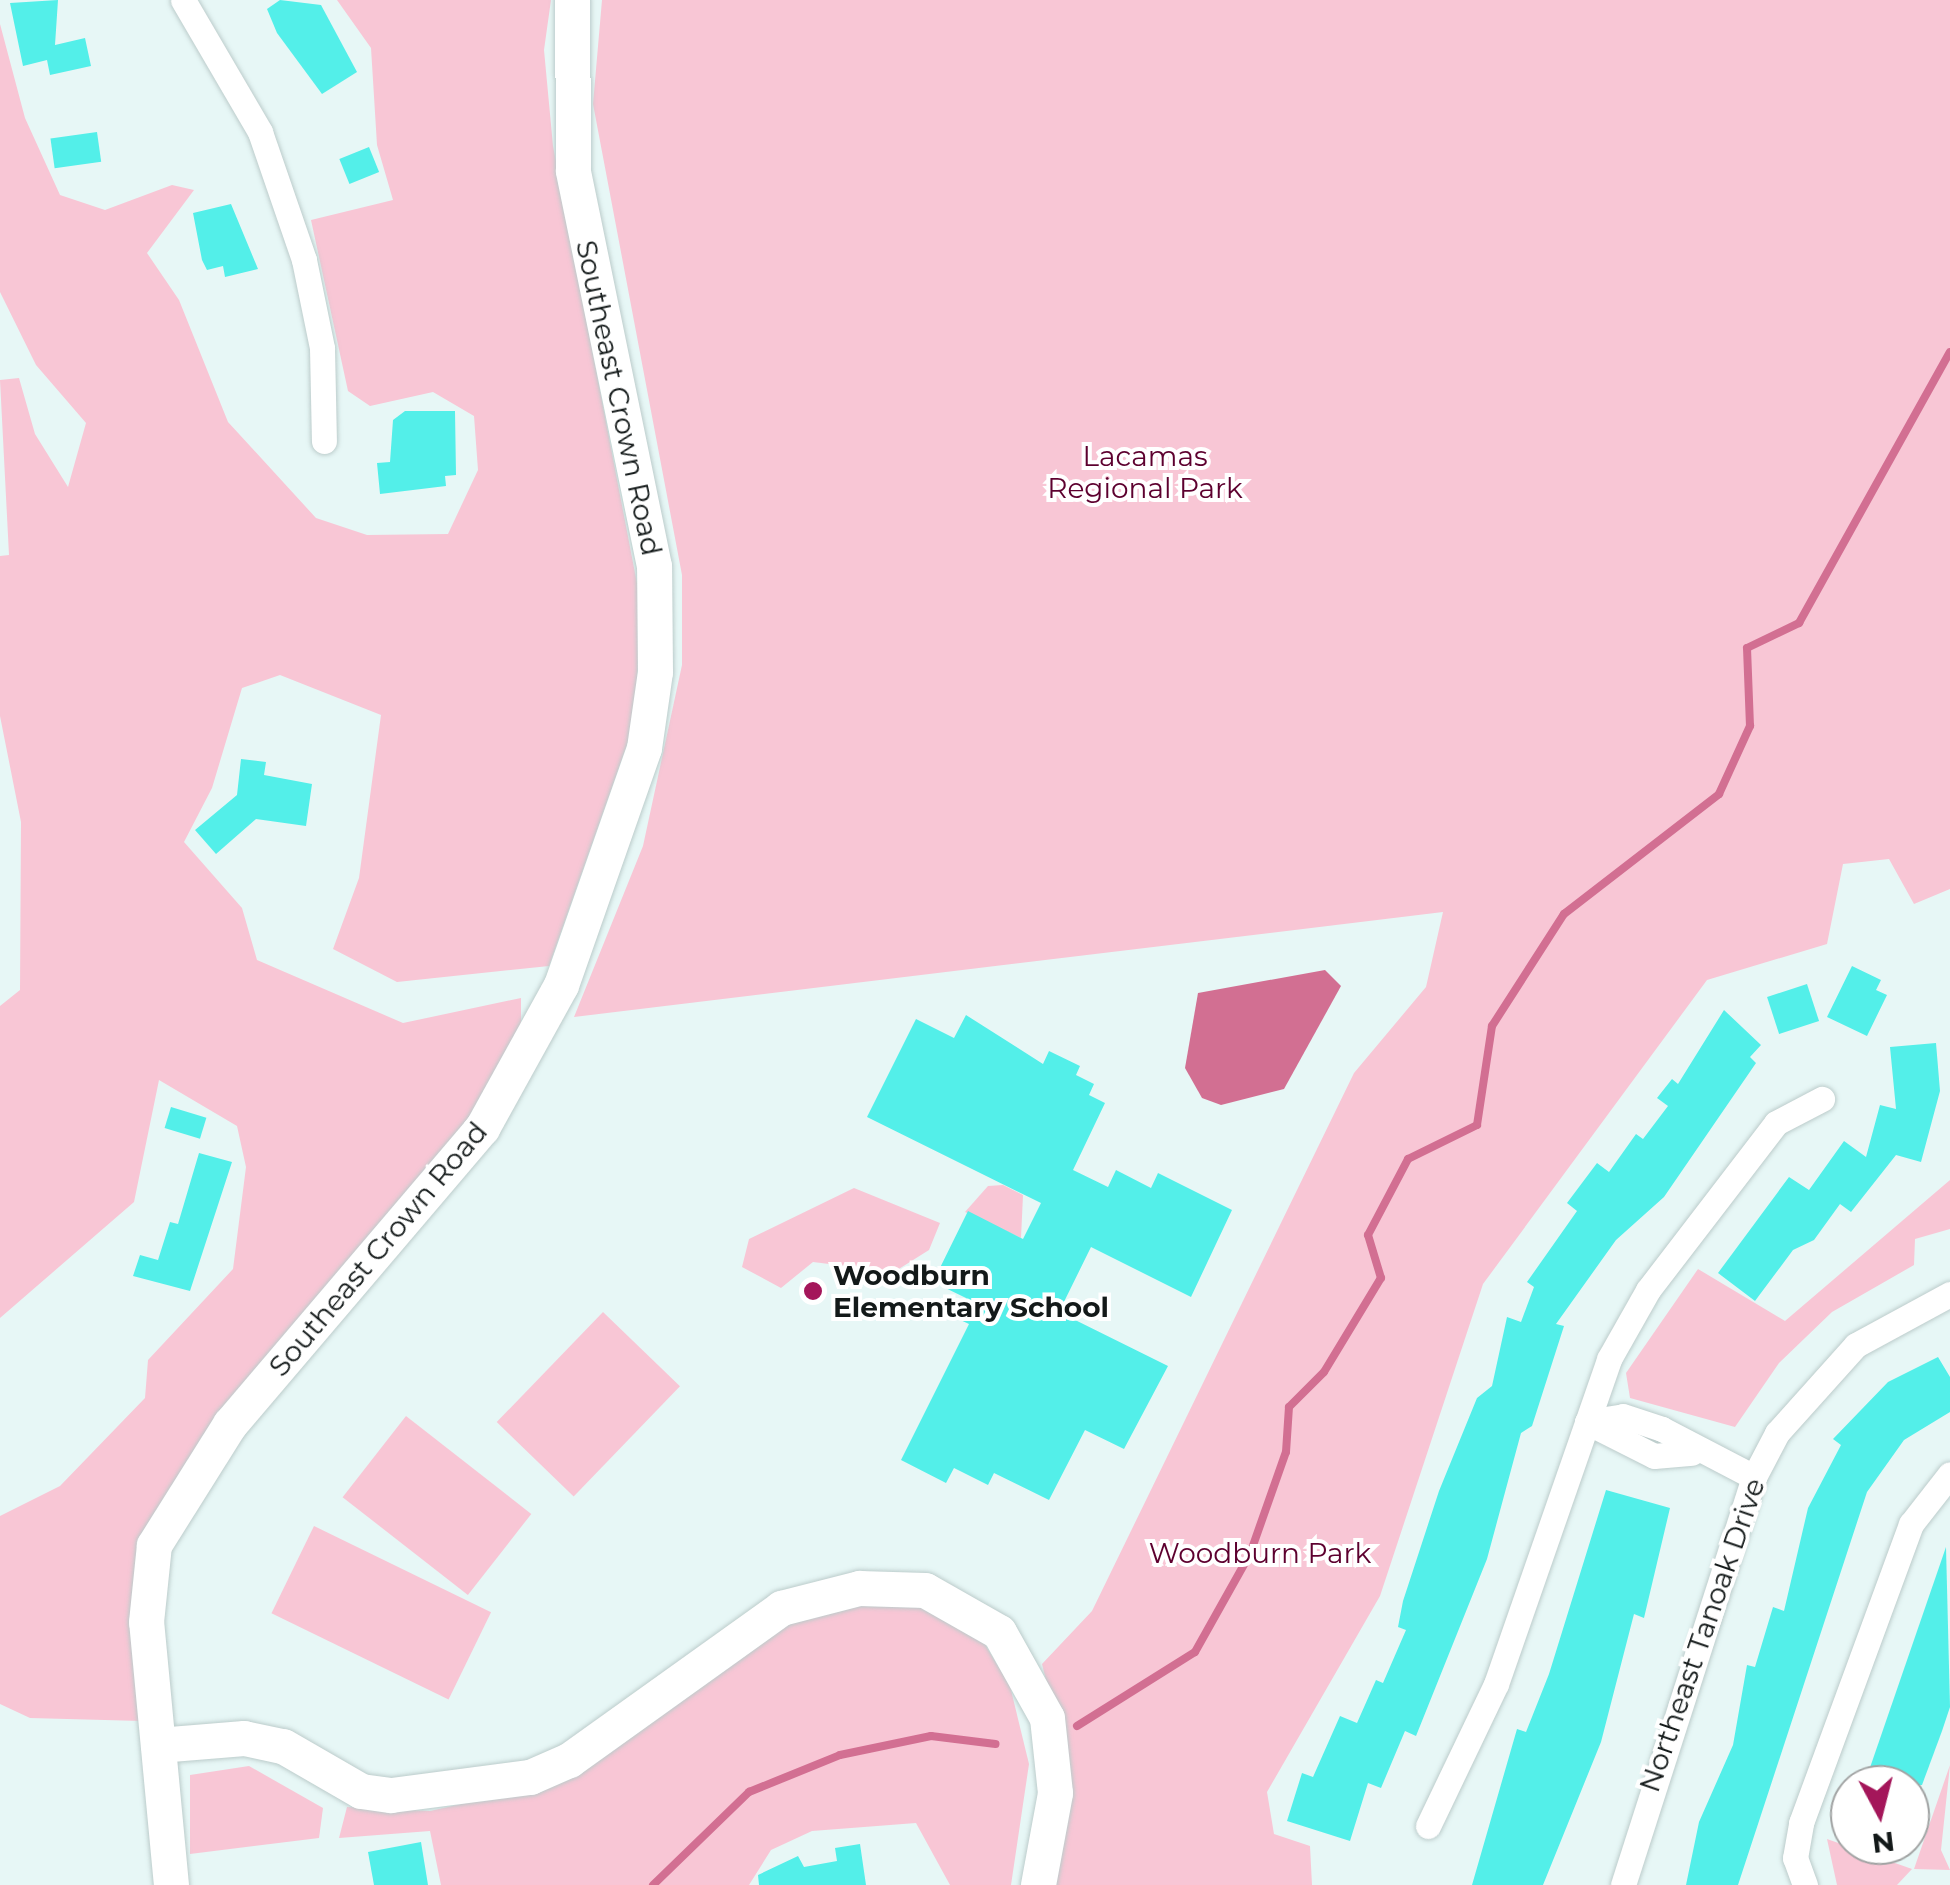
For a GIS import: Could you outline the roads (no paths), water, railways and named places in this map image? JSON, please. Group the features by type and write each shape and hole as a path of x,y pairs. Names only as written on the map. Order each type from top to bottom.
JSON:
{"street":[{"path":"183,0 260,132 304,260 322,348 324,441"},
{"name":"Southeast Crown Road","path":"158,1745 146,1622 154,1545 230,1424 482,1128 561,985 644,748 656,672 654,566 573,170 572,0"},
{"path":"1428,1826 1496,1684 1587,1422 1648,1290 1776,1122 1822,1099"},
{"name":"Northeast Tanoak Drive","path":"1623,1885 1754,1477 1804,1396 1856,1345 1950,1294"},
{"path":"1587,1422 1654,1456 1692,1453 1754,1477"},
{"path":"1805,1885 1795,1858 1801,1823 1911,1524 1950,1474"},
{"path":"171,1885 158,1745 244,1738 283,1746 361,1791 391,1795 530,1777 570,1760 781,1608 859,1588 925,1590 999,1632 1048,1718 1055,1793 1038,1885"}],"waterway":[{"path":"1077,1726 1195,1652 1250,1554 1286,1452 1289,1407 1324,1372 1381,1278 1368,1235 1408,1159 1477,1125 1492,1026 1564,914 1719,794 1750,726 1747,648 1799,623 1950,352"},
{"path":"653,1885 749,1792 840,1755 931,1736 996,1744"}],"place":[{"name":"Woodburn Elementary School","path":"813,1291"}],"park label":[{"name":"Lacamas Regional Park","path":"1145,472"},
{"name":"Woodburn Park","path":"1260,1553"}]}
